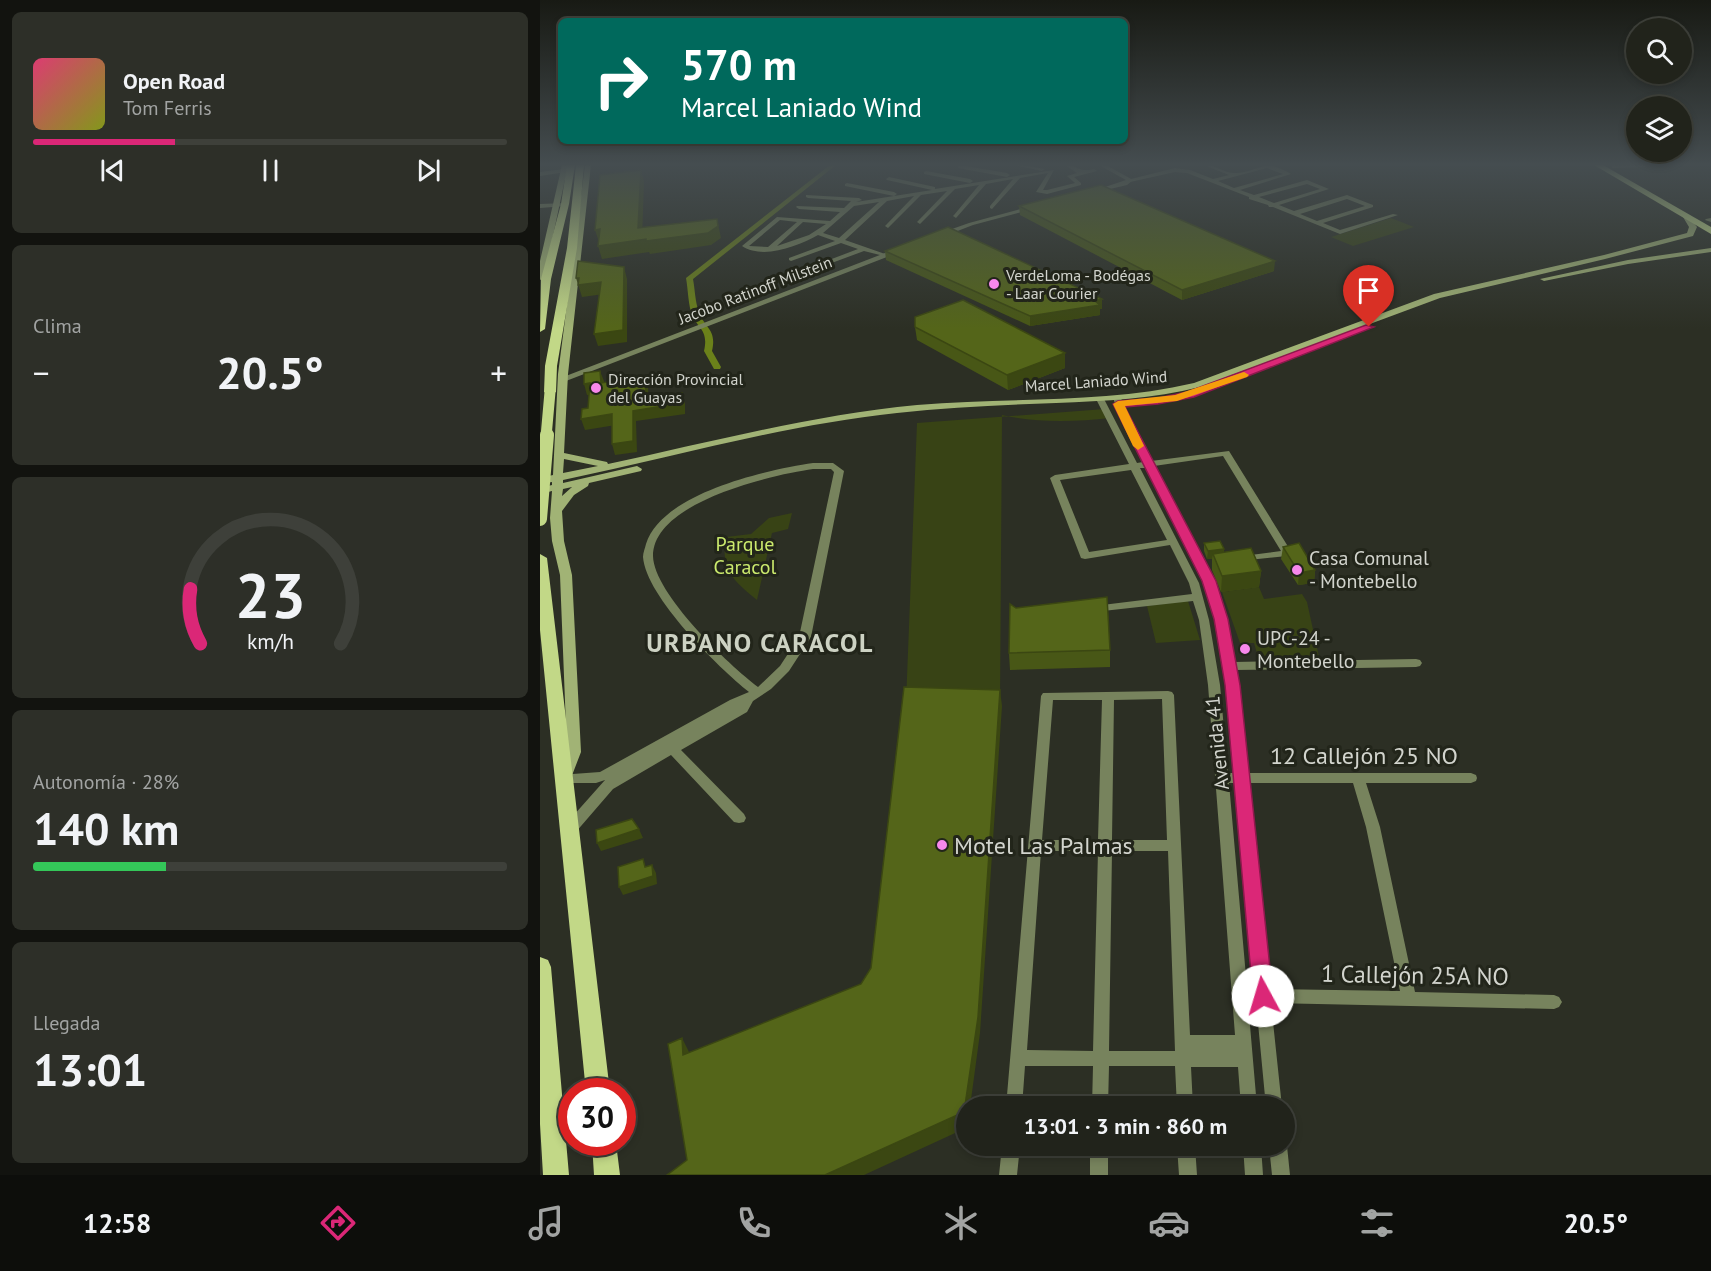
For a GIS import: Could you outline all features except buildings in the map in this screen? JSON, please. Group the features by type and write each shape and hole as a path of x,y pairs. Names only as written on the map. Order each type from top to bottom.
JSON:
{"highway":[{"path":"1691,220 1711,231"}],"main road":[{"path":"540,329 542,279 557,220"},
{"path":"540,519 551,366 577,220"},
{"path":"564,778 574,752 566,574 558,541 556,514 563,376 578,220"},
{"name":"Marcel Laniado Wind","path":"1117,401 1197,385 1437,296 1605,257 1690,234 1693,227 1688,220"},
{"name":"Marcel Laniado Wind","path":"540,481 558,483 594,479 820,427 927,414 1117,401 1158,401 1190,395 1442,302 1628,262 1711,250"},
{"path":"551,366 563,376"},
{"path":"550,392 563,376"},
{"name":"Marcel Laniado Wind","path":"540,491 558,483 625,463 781,428 873,413 927,407 1101,402"},
{"path":"560,455 588,462 625,463"},
{"path":"556,514 570,493 594,479"},
{"path":"540,510 556,514"},
{"path":"540,558 597,1078"},
{"path":"540,967 556,1175"},
{"path":"605,1156 607,1175"}],"street":[{"path":"777,220 745,246 767,251 819,233 833,220"},
{"path":"767,251 802,220 830,223"},
{"path":"790,259 840,241 863,220"},
{"path":"888,226 894,220"},
{"path":"931,236 983,220"},
{"path":"1308,220 1343,232 1380,220"},
{"path":"1316,223 1326,220"},
{"path":"819,233 882,255"},
{"name":"Jacobo Ratinoff Milstein","path":"563,376 911,244"},
{"path":"810,269 863,249"},
{"name":"Avenida 41","path":"1117,401 1148,464 1207,565 1209,581 1221,619 1229,666 1273,1096"},
{"name":"Avenida 41","path":"1101,402 1186,568 1204,620 1214,685 1248,1096"},
{"path":"1173,542 1085,556 1055,478 1226,453 1287,553 1233,561"},
{"path":"564,778 604,776 743,709 753,696 775,680 794,658 805,637 839,471 833,466 803,467 717,489 690,503 670,518 654,536 648,555 653,577 712,654 753,696"},
{"path":"1186,568 1207,565"},
{"path":"1087,610 1197,597"},
{"path":"1229,666 1416,663"},
{"path":"1100,1096 1108,695"},
{"path":"1015,1096 1047,696 1168,695 1184,1096"},
{"path":"670,746 739,818"},
{"path":"570,829 608,785 670,746"},
{"path":"1358,777 1372,827 1409,1000"},
{"name":"12 Callejón 25 NO","path":"1222,778 1471,778"},
{"path":"1227,843 1248,844"},
{"path":"1035,846 1173,845"},
{"name":"1 Callejón 25A NO","path":"1240,995 1554,1002"},
{"path":"1018,1058 1100,1058 1182,1051 1244,1051"},
{"path":"1008,1175 1010,1156"},
{"path":"1099,1156 1099,1175"},
{"path":"1187,1156 1188,1175"},
{"path":"1253,1156 1254,1175"},
{"path":"1279,1156 1281,1175"}],"green space":[{"path":"1385,220 1396,220 1414,227 1353,246 1331,237"},
{"path":"1105,409 1110,418 1056,421 1008,416"},
{"path":"1002,417 1000,705 906,703 917,423"},
{"name":"Parque Caracol","path":"792,513 788,529 772,533 757,600 742,587 727,566 726,537 751,534 769,518"},
{"path":"1259,587 1264,599 1302,594 1307,602 1319,657 1258,657 1254,643 1240,643 1222,592"},
{"path":"1188,601 1200,640 1156,643 1147,606"}],"waterway":[{"path":"717,367 708,351 709,333 695,312 689,278 763,220"}],"slow traffic":[{"path":"1138,446 1118,404 1177,398 1206,390 1244,375"}],"place":[{"name":"VerdeLoma - Bodégas - Laar Courier","path":"994,284"},
{"name":"Dirección Provincial del Guayas","path":"596,388"},
{"name":"Casa Comunal - Montebello","path":"1297,570"},
{"name":"UPC-24 - Montebello","path":"1245,649"},
{"name":"Motel Las Palmas","path":"942,845"}],"district":[{"name":"URBANO CARACOL","path":"760,642"}],"route":[{"path":"1263,996 1232,685 1221,619 1209,581 1118,404 1158,401 1190,395 1369,327"}]}
